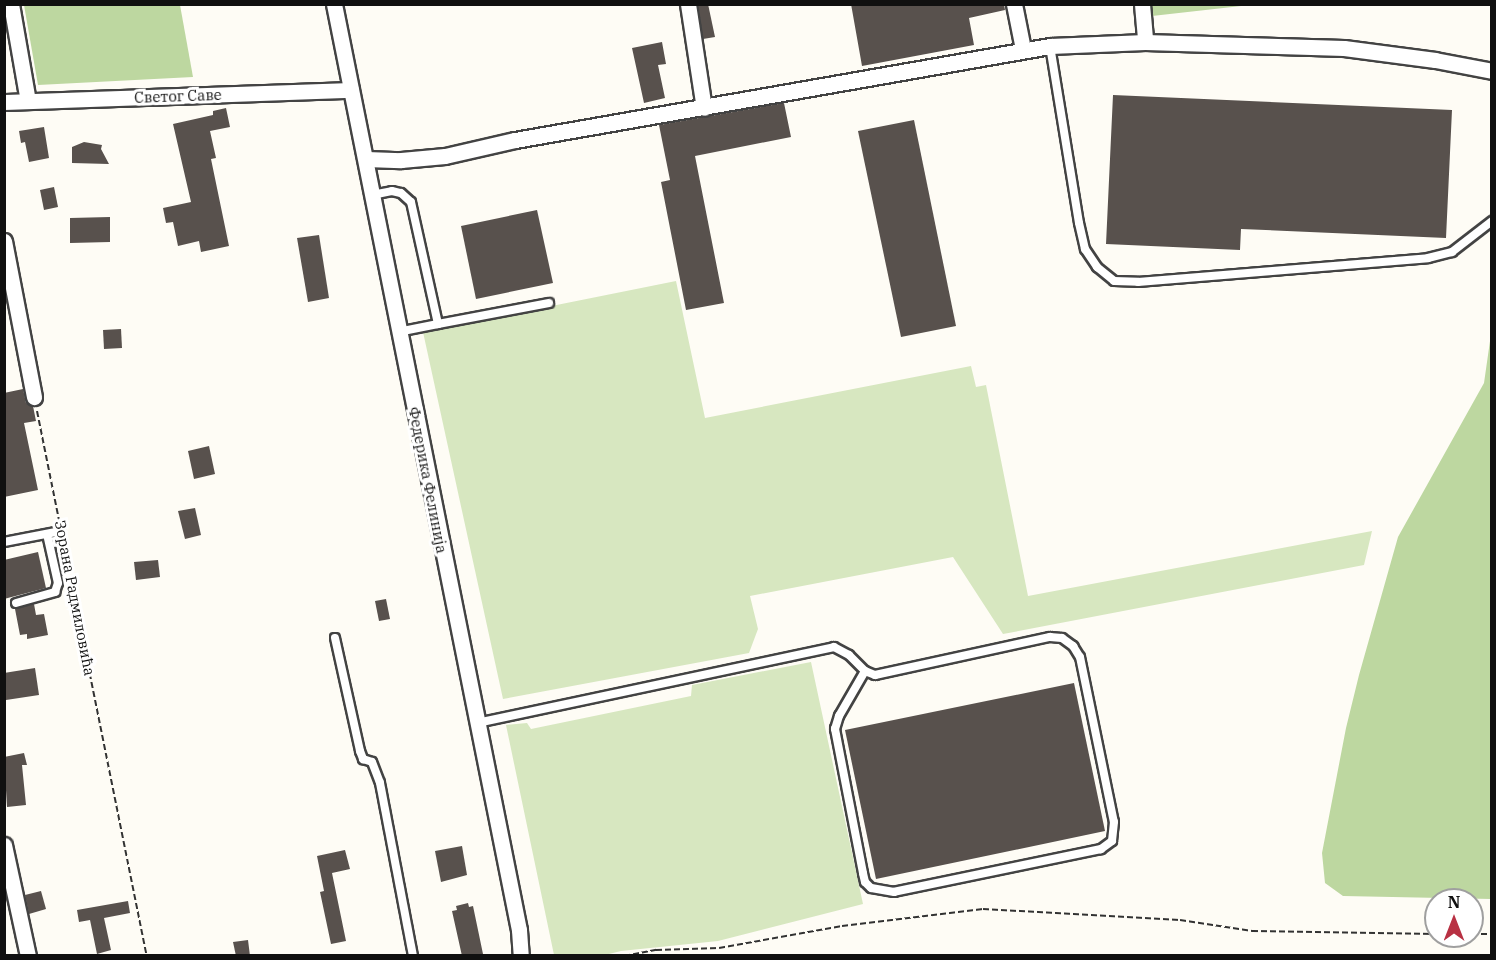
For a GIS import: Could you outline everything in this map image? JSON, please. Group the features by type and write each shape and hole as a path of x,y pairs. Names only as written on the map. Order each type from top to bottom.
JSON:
{"street":[{"path":"11,4 28,101"},
{"name":"Федерика Фелинија","path":"334,4 519,930 521,956"},
{"path":"688,4 704,108"},
{"path":"1014,4 1023,49"},
{"path":"1142,4 1145,42"},
{"path":"366,159 402,160 445,156 515,140 1050,46 1145,42 1344,48 1425,58 1491,71"},
{"name":"Светог Саве","path":"4,102 351,90"},
{"path":"4,241 34,397"},
{"path":"4,845 28,956"}],"lane":[{"path":"1050,46 1085,249 1097,267 1114,281 1138,282 1428,258 1452,252 1491,221"},
{"path":"372,195 392,191 401,193 411,202 438,324"},
{"path":"398,332 549,303"},
{"path":"4,542 61,531"},
{"path":"16,603 50,595 57,588 47,534"},
{"path":"477,723 834,647 854,659 865,671 874,675 1050,637 1062,638 1074,646 1080,657 1114,822 1112,841 1101,849 906,890 887,893 871,888 865,882 835,729 839,716 865,671"},
{"path":"335,638 360,751 363,759 372,762 380,783 412,956"}],"path":[{"name":"Зорана Радмиловића","path":"34,397 147,956"},
{"path":"624,956 656,950 719,948 842,926 983,909 1072,916 1180,920 1252,931 1424,933"}],"green space":[{"path":"24,5 180,5 193,77 38,85"},
{"path":"1149,5 1250,5 1152,16"},
{"path":"676,281 705,418 971,366 976,387 986,385 1028,596 1372,531 1364,565 1003,634 953,557 750,596 758,629 749,653 503,699 423,332"},
{"path":"1491,334 1491,899 1484,899 1484,888 1424,888 1424,898 1343,896 1325,883 1322,853 1346,728 1359,675 1398,537 1484,383"},
{"path":"811,662 863,904 718,941 621,951 605,955 554,955 506,725 527,723 531,729 691,696 692,685"}],"building":[{"path":"698,4 708,4 715,37 703,39"},
{"path":"851,4 1004,4 1005,10 969,18 974,45 862,66"},
{"path":"662,42 666,64 658,65 665,98 644,103 632,48"},
{"path":"1113,95 1452,110 1446,238 1241,229 1240,250 1106,244"},
{"path":"784,103 791,137 695,156 724,303 686,310 661,182 670,180 659,125"},
{"path":"226,108 230,127 210,131 216,158 211,159 229,246 201,252 199,241 178,246 173,222 166,223 163,208 191,202 173,124 213,115 213,111"},
{"path":"914,120 956,326 901,337 858,131"},
{"path":"44,127 49,158 29,162 25,142 21,143 19,131"},
{"path":"84,142 102,145 101,149 109,164 72,163 72,147"},
{"path":"54,187 58,207 44,210 40,190"},
{"path":"537,210 553,283 476,299 461,226"},
{"path":"110,217 110,242 70,243 70,218"},
{"path":"319,235 329,298 308,302 297,238"},
{"path":"121,329 122,348 104,349 103,330"},
{"path":"23,389 26,403 33,406 36,421 24,423 38,490 4,497 4,393"},
{"path":"209,446 215,474 194,479 188,451"},
{"path":"195,508 201,535 185,539 178,511"},
{"path":"38,552 46,588 4,599 4,560"},
{"path":"158,560 160,577 136,580 134,562"},
{"path":"386,599 390,619 379,621 375,601"},
{"path":"34,604 36,615 44,614 48,635 27,639 27,634 20,635 15,609"},
{"path":"35,668 39,695 6,700 4,673"},
{"path":"1074,683 1105,831 876,879 845,730"},
{"path":"24,753 27,765 22,765 26,805 7,807 4,757"},
{"path":"462,846 467,875 441,882 435,851"},
{"path":"345,850 350,869 332,873 346,941 331,944 320,892 324,891 317,856"},
{"path":"41,891 46,909 29,914 25,895"},
{"path":"128,901 130,913 104,918 111,950 97,954 90,920 79,922 77,910"},
{"path":"468,903 469,907 473,906 483,954 476,956 462,956 452,911 457,910 456,906"},
{"path":"248,940 250,956 236,956 233,942"}]}
